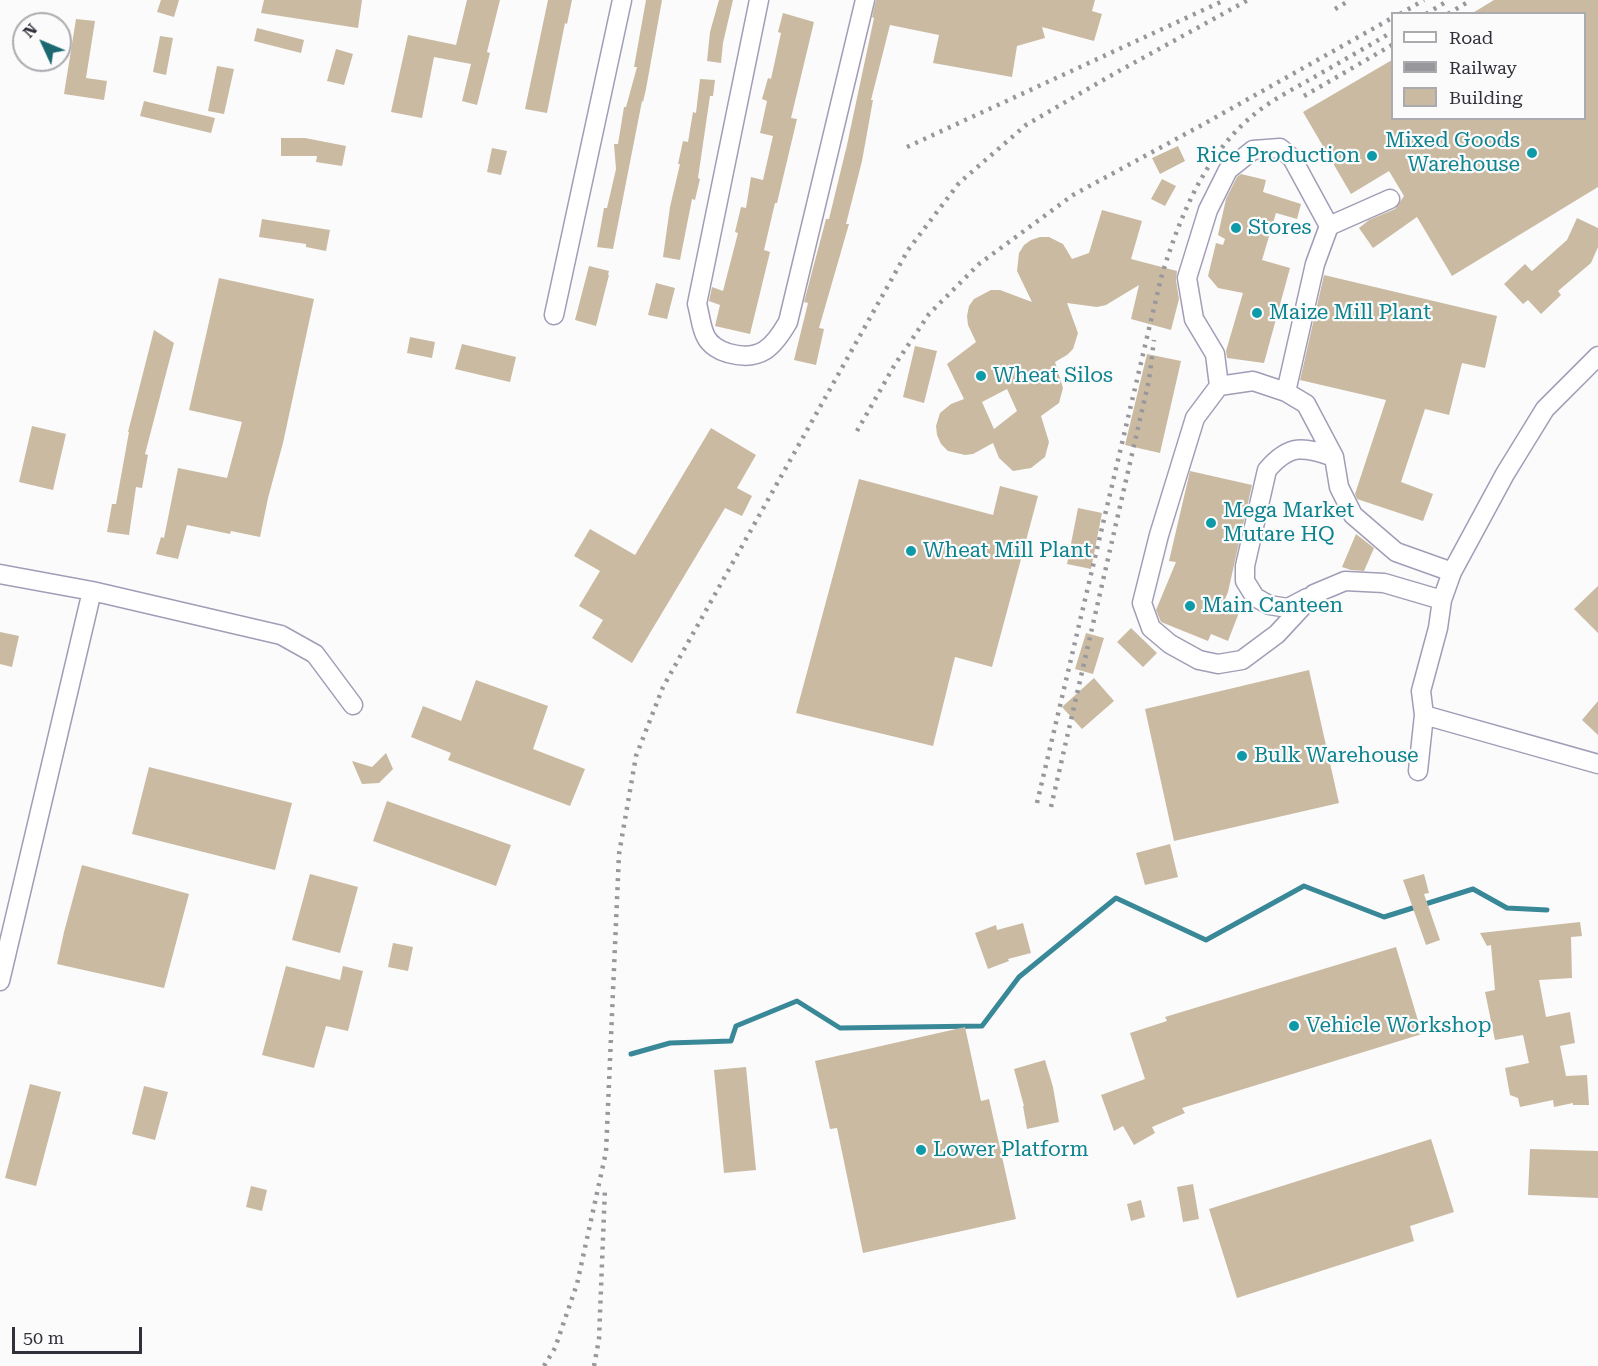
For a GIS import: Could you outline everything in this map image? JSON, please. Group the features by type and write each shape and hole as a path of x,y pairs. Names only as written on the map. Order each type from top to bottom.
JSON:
{"street":[{"path":"554,315 622,0"},
{"path":"759,0 697,304 706,337 720,351 744,358 764,352 778,339 788,322 865,0"},
{"path":"1314,594 1277,634 1242,660 1218,664 1199,660 1170,644 1151,628 1142,603 1159,535 1195,418 1219,386 1215,354 1194,319 1187,278 1208,210 1228,170 1253,150 1280,148 1292,158 1329,225"},
{"path":"1286,392 1315,264 1329,225 1390,199"},
{"path":"1418,771 1424,715 1421,691 1438,628 1442,600 1452,572 1505,474 1545,409 1598,356"},
{"path":"1219,386 1253,381 1286,392 1306,404 1334,457 1339,487 1353,515 1396,552 1452,572"},
{"path":"1334,457 1301,448 1290,450 1277,458 1267,470 1245,566 1245,581 1254,597 1269,605 1288,608 1345,581 1384,583 1442,600"},
{"path":"0,574 92,591 281,635 315,654 353,705"},
{"path":"0,981 92,591"},
{"path":"1424,715 1598,764"}],"building":[{"path":"161,0 179,0 174,17 157,12"},
{"path":"264,0 362,0 358,28 261,13"},
{"path":"467,0 500,0 477,105 462,101 471,64 434,57 422,118 391,112 408,35 456,45"},
{"path":"548,0 572,0 567,24 565,23 547,113 525,109"},
{"path":"646,0 662,0 646,89 613,249 597,247 604,208 607,208 616,169 614,144 618,144 624,107 626,107 637,67 634,67"},
{"path":"719,0 733,0 721,63 707,61 710,32"},
{"path":"876,0 1095,0 1092,11 1102,14 1094,41 1042,27 1045,38 1017,46 1012,77 933,63 939,35 890,25 871,100 873,100 862,161 846,224 849,224 819,328 824,329 816,365 794,360 808,303 804,302 826,219 829,219 847,145"},
{"path":"1494,0 1598,0 1598,187 1452,276 1417,217 1373,248 1359,228 1369,220 1395,209 1404,196 1389,171 1351,194 1303,112 1391,61 1391,120 1586,120 1586,12 1474,12"},
{"path":"783,13 814,22 791,118 797,119 764,250 770,252 750,334 715,326 720,305 709,301 712,287 723,291 738,233 735,232 741,207 746,208 751,177 763,180 773,136 760,133 767,101 762,99 768,78 771,79"},
{"path":"76,19 95,21 86,78 107,81 104,100 64,94 68,72 72,72 72,44"},
{"path":"257,28 304,40 301,53 254,41"},
{"path":"160,36 173,38 166,75 153,72"},
{"path":"336,49 353,54 344,85 327,81"},
{"path":"217,66 234,69 224,114 208,111"},
{"path":"700,79 715,80 713,96 710,96 698,178 700,179 695,200 692,199 680,260 663,257 670,207 680,164 678,164 683,141 688,142 693,112 696,113"},
{"path":"144,101 215,118 211,133 140,116"},
{"path":"281,138 305,138 346,146 342,166 316,162 317,156 281,156"},
{"path":"1178,146 1185,161 1160,174 1152,158"},
{"path":"492,148 507,151 501,175 487,172"},
{"path":"1241,174 1266,180 1263,192 1301,204 1297,219 1276,213 1262,260 1290,268 1264,363 1227,358 1226,351 1243,293 1218,288 1208,276 1216,243 1223,245 1225,239 1218,235 1226,199 1237,177"},
{"path":"1162,179 1176,186 1165,206 1151,199"},
{"path":"1102,210 1142,221 1131,259 1177,271 1179,299 1171,330 1131,319 1139,285 1106,305 1097,307 1067,303 1078,333 1073,349 1055,362 1063,388 1059,403 1041,416 1049,442 1045,457 1031,468 1013,471 999,458 993,443 973,454 965,455 948,451 941,444 936,426 940,413 951,404 964,399 947,364 976,342 968,325 969,306 974,299 991,290 1000,290 1032,302 1017,271 1019,253 1031,240 1049,237 1063,244 1072,259 1089,253","holes":["1007,389 1017,411 994,429 982,402"]},
{"path":"1577,218 1598,228 1598,247 1591,263 1558,291 1561,295 1541,314 1528,300 1523,304 1504,284 1525,264 1532,271 1567,240"},
{"path":"262,219 330,230 326,251 306,247 306,244 259,237"},
{"path":"589,266 609,271 596,326 575,320"},
{"path":"1324,275 1497,316 1485,368 1462,363 1449,415 1425,409 1401,482 1433,494 1423,521 1357,499 1355,494 1386,400 1300,380"},
{"path":"219,278 314,299 260,537 231,531 230,534 187,525 178,559 156,554 161,537 164,538 178,468 227,478 242,422 189,410"},
{"path":"656,283 675,288 667,319 648,315"},
{"path":"154,330 174,343 145,454 148,455 142,488 136,487 129,535 107,532 112,504 116,504 128,432"},
{"path":"410,337 435,342 432,358 407,353"},
{"path":"462,344 516,357 510,382 455,369"},
{"path":"915,346 937,351 924,403 903,397"},
{"path":"1147,354 1181,361 1160,453 1125,445"},
{"path":"32,426 66,434 53,490 19,482"},
{"path":"711,428 756,455 737,488 752,496 742,516 725,508 632,663 592,638 603,620 579,606 600,571 574,556 590,529 635,555"},
{"path":"1190,471 1252,485 1228,592 1223,604 1240,610 1228,641 1211,634 1208,641 1161,622 1156,610 1176,562 1169,561"},
{"path":"859,479 993,515 1000,486 1038,496 992,667 955,657 933,746 796,713"},
{"path":"1078,508 1102,513 1091,569 1067,564"},
{"path":"1356,534 1374,548 1364,571 1342,567"},
{"path":"1598,586 1598,633 1574,609"},
{"path":"1131,628 1157,653 1143,667 1117,642"},
{"path":"0,632 19,636 12,667 0,664"},
{"path":"1086,633 1104,638 1093,674 1075,669"},
{"name":"Bulk Warehouse","path":"1309,670 1339,803 1174,841 1145,709"},
{"path":"1094,678 1114,701 1082,729 1062,707"},
{"path":"476,680 548,706 533,749 585,769 570,806 448,760 451,753 411,737 423,706 461,721"},
{"path":"1598,701 1598,735 1582,720"},
{"path":"386,753 393,769 379,783 362,784 352,761 372,767"},
{"path":"149,767 292,803 275,870 132,834"},
{"path":"387,801 511,845 496,886 373,841"},
{"path":"1170,844 1178,877 1145,885 1136,853"},
{"path":"82,865 189,894 164,988 57,964"},
{"path":"310,874 358,887 340,953 292,940"},
{"path":"1424,874 1429,893 1424,894 1440,940 1426,945 1403,880"},
{"path":"1580,922 1582,936 1571,937 1572,978 1539,980 1546,1017 1570,1012 1575,1043 1560,1046 1566,1076 1587,1075 1589,1105 1573,1105 1573,1103 1554,1107 1553,1100 1520,1107 1518,1098 1510,1095 1505,1068 1529,1063 1523,1035 1495,1040 1485,992 1495,990 1491,945 1487,946 1480,933"},
{"path":"1023,923 1031,953 1008,959 1009,961 988,969 975,933 996,925 997,930"},
{"path":"393,943 413,947 408,971 388,967"},
{"name":"Vehicle Workshop","path":"1396,947 1422,1034 1182,1108 1185,1113 1152,1127 1155,1133 1134,1145 1123,1126 1114,1131 1101,1095 1145,1079 1130,1033 1167,1021 1165,1017"},
{"path":"286,966 340,980 343,966 363,971 348,1031 326,1026 314,1068 262,1055"},
{"path":"965,1027 981,1101 989,1099 1016,1219 863,1253 837,1128 830,1129 815,1061"},
{"path":"1045,1060 1053,1087 1059,1122 1027,1129 1024,1106 1014,1069"},
{"path":"746,1067 756,1170 724,1173 714,1070"},
{"path":"30,1084 61,1092 36,1186 5,1178"},
{"path":"144,1086 168,1092 155,1140 132,1134"},
{"path":"1431,1139 1454,1212 1410,1226 1414,1241 1237,1298 1209,1209"},
{"path":"1530,1149 1598,1151 1598,1198 1528,1195"},
{"path":"1193,1184 1199,1219 1183,1222 1177,1187"},
{"path":"251,1186 267,1190 262,1211 246,1207"},
{"path":"1141,1200 1145,1217 1131,1221 1127,1204"}],"waterway":[{"path":"631,1054 670,1043 731,1041 736,1026 797,1001 840,1028 982,1026 1019,977 1116,898 1206,940 1304,886 1384,917 1473,889 1507,908 1547,910"}],"railway":[{"path":"907,147 1225,0"},
{"path":"544,1366 555,1348 577,1284 606,1152 619,854 636,756 663,687 908,250 959,183 1026,125 1248,0"},
{"path":"1335,9 1350,0"},
{"path":"1403,12 1424,0"},
{"path":"1429,12 1449,0"},
{"path":"1451,12 1471,0"},
{"path":"857,431 894,366 929,314 979,264 1073,195 1391,19"},
{"path":"1037,803 1161,278 1185,212 1206,170 1219,151 1251,117 1279,97 1391,33"},
{"path":"1304,96 1391,46"},
{"path":"1051,807 1149,380 1154,340"},
{"path":"594,1366 599,1339 605,1188"}],"place":[{"name":"Mixed Goods Warehouse","path":"1532,153"},
{"name":"Rice Production","path":"1372,156"},
{"name":"Stores","path":"1236,228"},
{"name":"Maize Mill Plant","path":"1257,313"},
{"name":"Wheat Silos","path":"981,376"},
{"name":"Mega Market Mutare HQ","path":"1211,523"},
{"name":"Wheat Mill Plant","path":"911,551"},
{"name":"Main Canteen","path":"1190,606"},
{"name":"Bulk Warehouse","path":"1242,756"},
{"name":"Vehicle Workshop","path":"1294,1026"},
{"name":"Lower Platform","path":"921,1150"}]}
